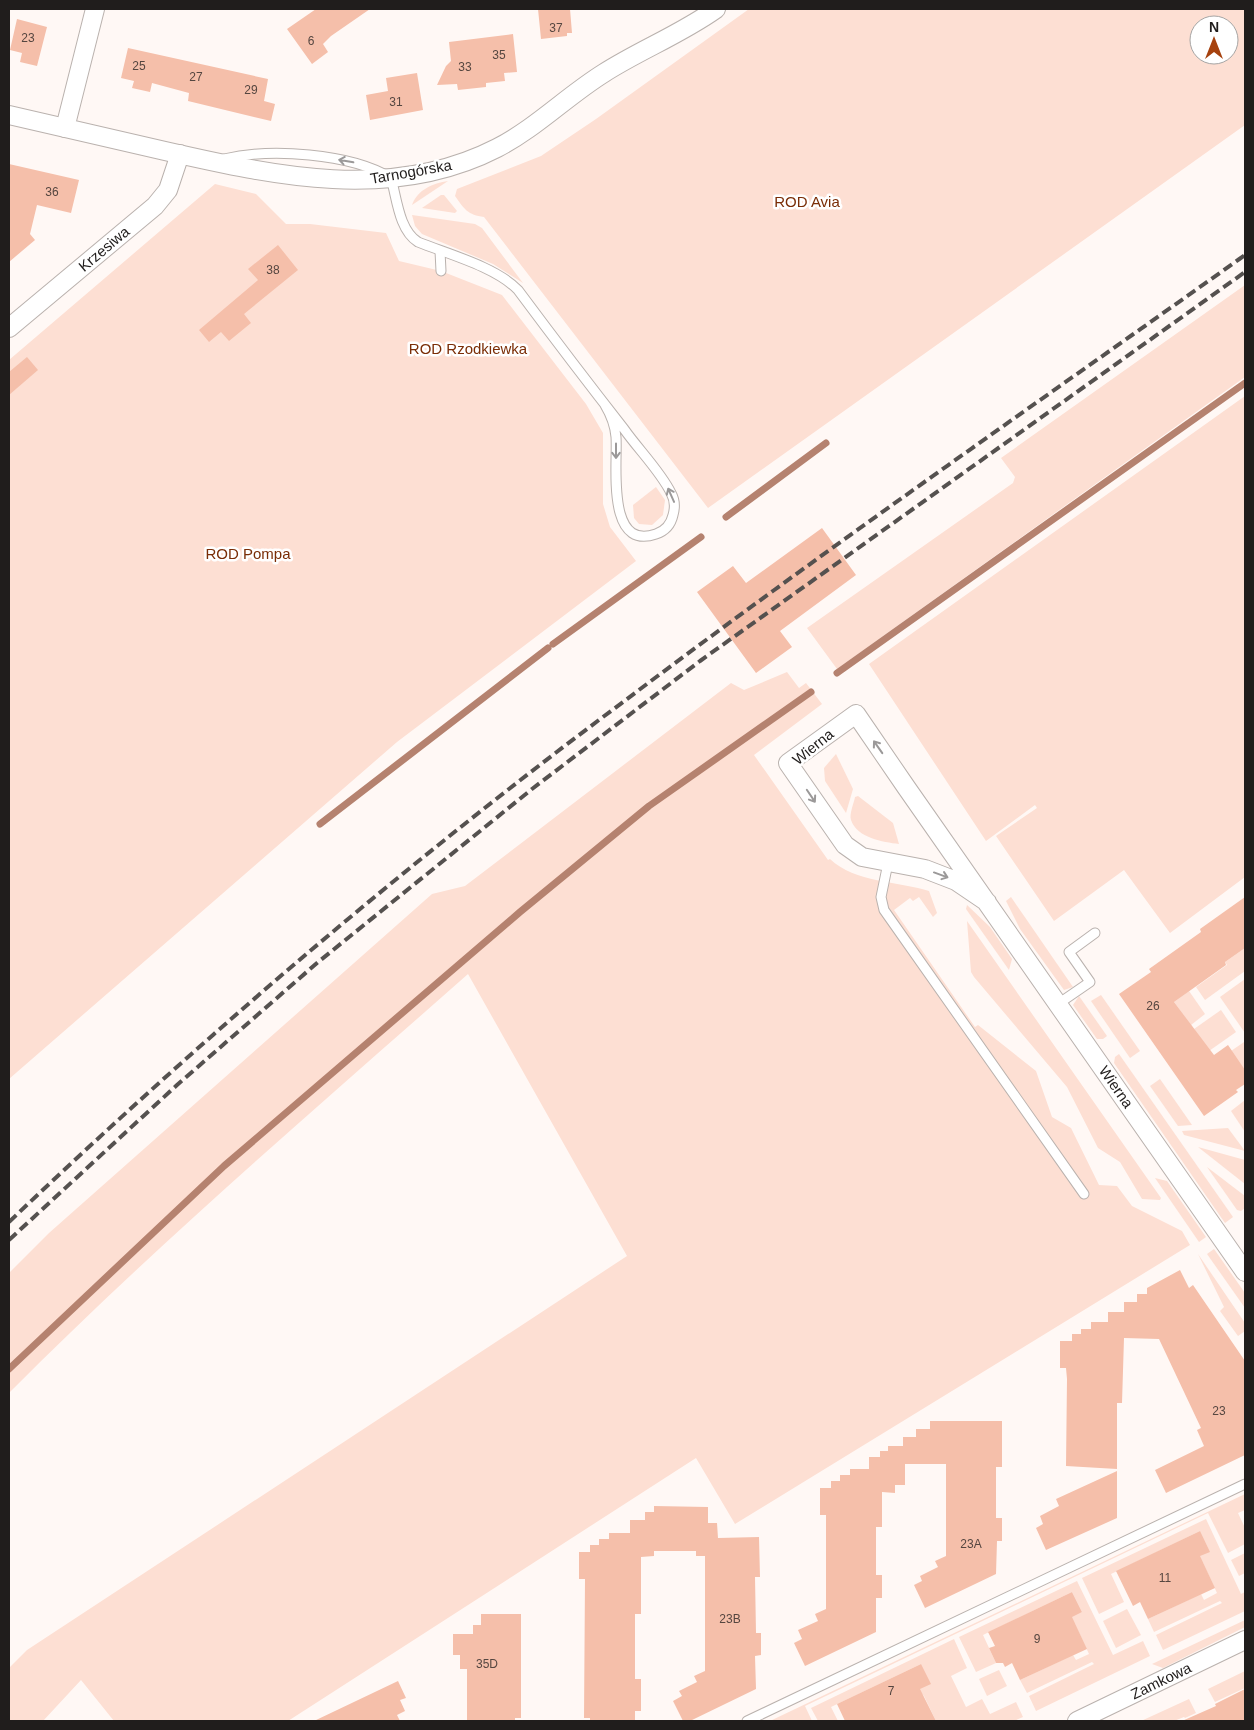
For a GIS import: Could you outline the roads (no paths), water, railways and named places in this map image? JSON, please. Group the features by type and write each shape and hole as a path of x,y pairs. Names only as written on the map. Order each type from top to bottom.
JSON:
{"street":[{"path":"65,128 95,9"},
{"name":"Tarnogórska","path":"9,115 273,174 314,179 363,181 391,178 462,163 497,148 517,136 603,73 686,29 716,9"},
{"name":"Krzesiwa","path":"9,328 155,206 168,190 180,154"},
{"name":"Wierna","path":"987,902 956,881 925,869 862,857 845,845 788,763 856,714 1245,1272"},
{"name":"Zamkowa","path":"1077,1721 1245,1640"}],"lane":[{"path":"391,178 406,230 418,242 511,283 605,405 671,493 675,507 673,517 665,529 656,535 636,534 628,528 620,516 616,501 615,433 611,415 605,405"},
{"path":"440,251 441,271"},
{"path":"888,863 881,897 884,910 1084,1194"},
{"path":"1058,1004 1090,982 1069,952 1095,933"},
{"path":"748,1721 1245,1484"}],"waterway":[{"path":"837,673 1245,383"},
{"path":"726,517 826,443"},
{"path":"553,644 701,537"},
{"path":"320,824 548,648"},
{"path":"9,1369 224,1166 520,912 649,806 811,692"}],"railway":[{"path":"9,1222 82,1153 232,1018 385,888 543,763 777,588 1245,255"},
{"path":"9,1240 177,1085 317,963 532,789 700,661 1245,272"}],"park label":[{"name":"ROD Avia","path":"807,202"},
{"name":"ROD Rzodkiewka","path":"468,349"},
{"name":"ROD Pompa","path":"248,554"}]}
